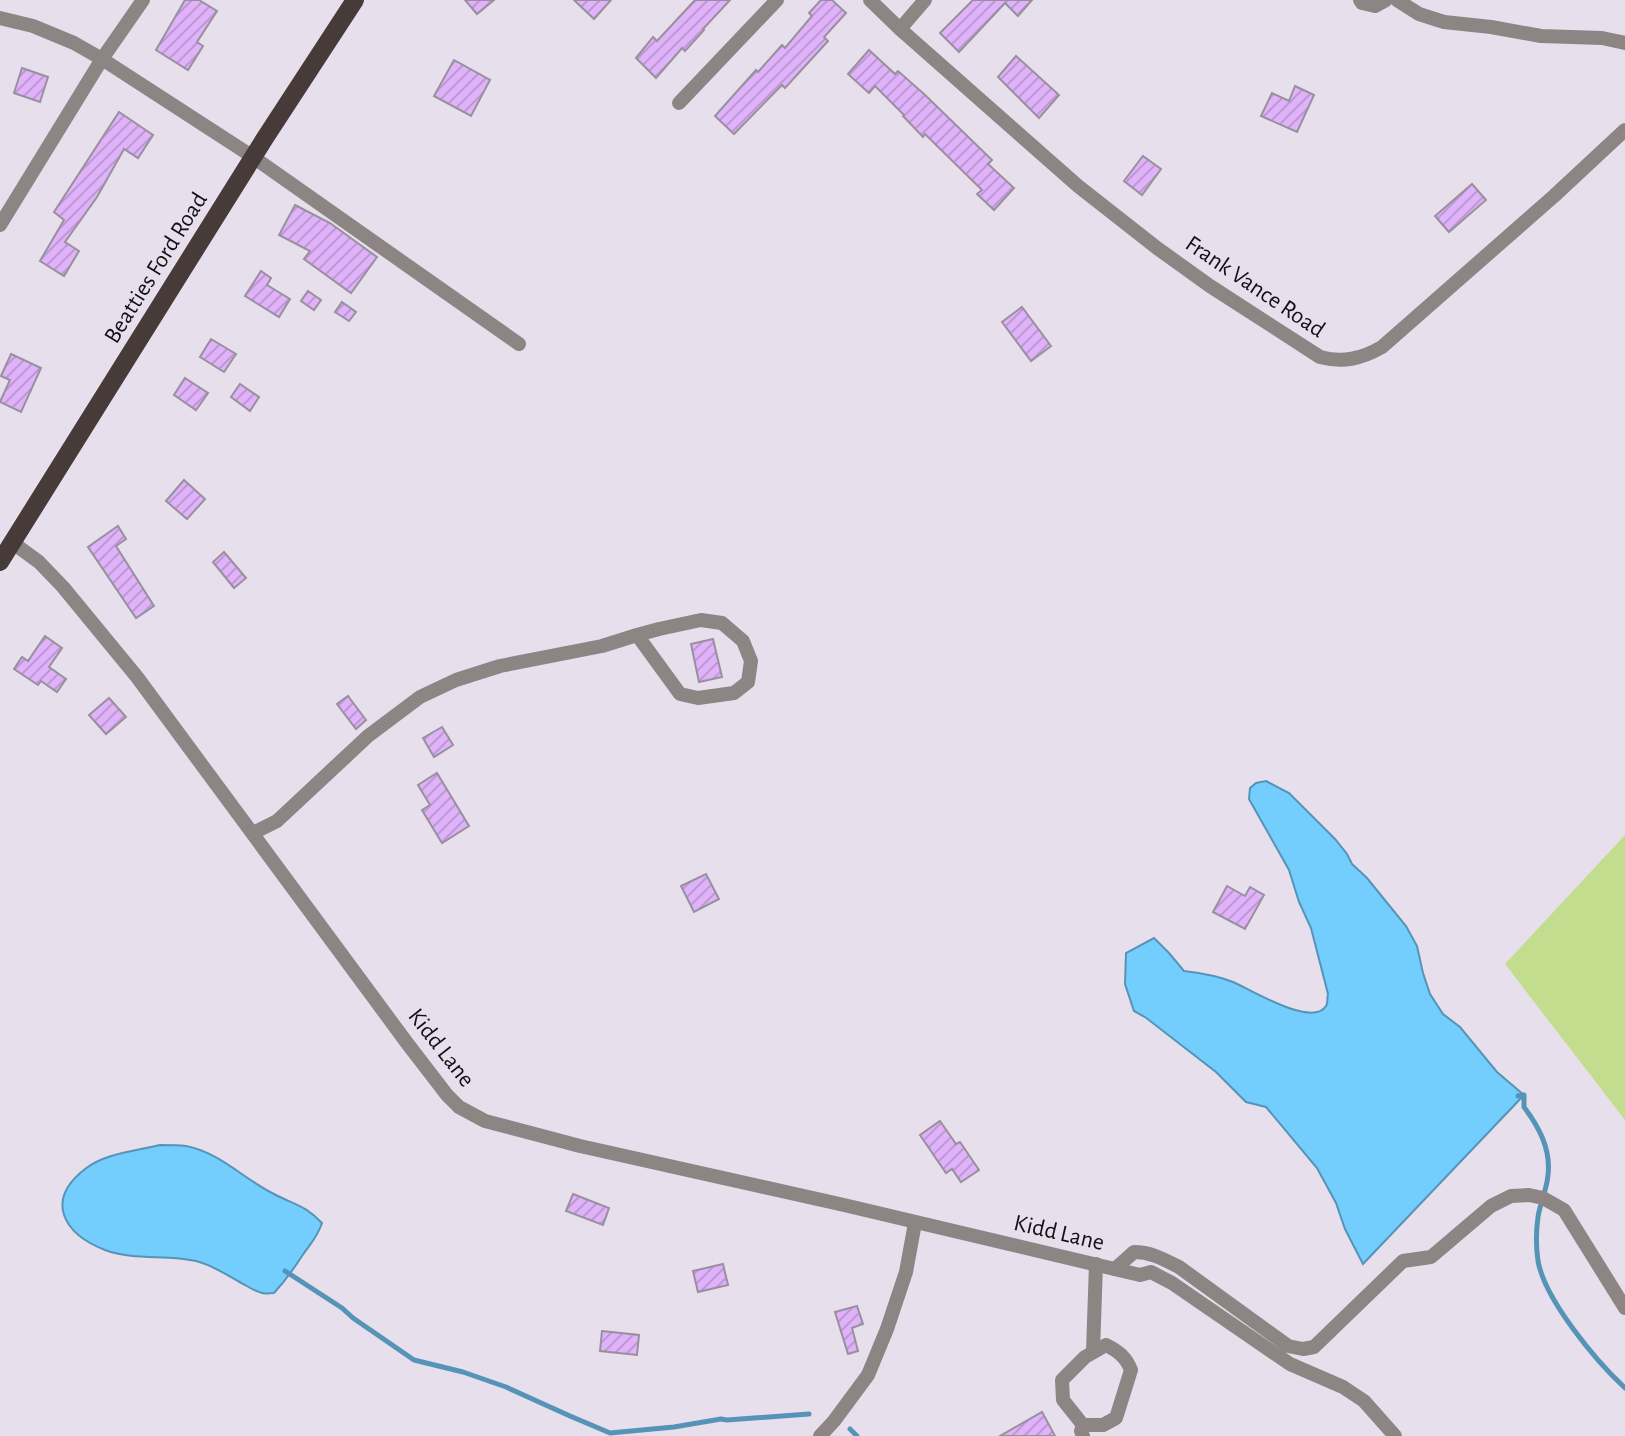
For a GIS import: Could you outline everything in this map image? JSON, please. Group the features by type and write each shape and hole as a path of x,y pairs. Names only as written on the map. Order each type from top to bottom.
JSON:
{"main road":[{"name":"Beatties Ford Road","path":"0,562 355,0"}],"street":[{"path":"0,225 102,59 143,0"},
{"path":"679,103 777,0"},
{"name":"Frank Vance Road","path":"870,0 1078,186 1157,248 1320,357 1333,360 1358,359 1382,347 1625,130"},
{"path":"900,29 925,0"},
{"path":"1360,0 1375,6 1386,0"},
{"path":"1397,0 1419,14 1444,22 1541,36 1602,38 1625,43"},
{"path":"0,18 33,26 102,59 253,157 519,344"},
{"name":"Kidd Lane","path":"13,543 39,562 55,579 161,707 447,1095 459,1107 507,1127 580,1146 1140,1275 1151,1272 1172,1283 1290,1364 1343,1387 1364,1401 1395,1436"},
{"path":"253,833 277,821 368,736 420,697 456,680 500,666 602,646 637,635 701,620 722,623 743,641 751,661 748,682 734,693 698,698 680,694 637,635"},
{"path":"1115,1269 1134,1252 1147,1252 1159,1257 1179,1267 1288,1346 1303,1349 1314,1347 1403,1261 1431,1257 1491,1206 1511,1196 1529,1195 1543,1198 1564,1210 1625,1308"},
{"path":"820,1436 868,1375 906,1272 915,1223"},
{"path":"1093,1352 1096,1264"},
{"path":"1106,1345 1127,1359 1131,1370 1116,1418 1083,1431 1063,1400 1062,1380 1073,1367 1106,1345"}],"green space":[{"path":"1625,835 1625,1120 1505,964"}],"water":[{"path":"1266,781 1289,793 1335,839 1352,864 1406,926 1417,946 1430,994 1443,1014 1460,1027 1497,1072 1524,1095 1363,1264 1317,1168 1266,1107 1246,1102 1216,1072 1134,1011 1125,984 1126,953 1154,938 1184,971 1227,980 1295,1010 1319,1012 1326,1006 1328,994 1311,928 1289,870 1249,799 1250,788"},
{"path":"160,1145 186,1146 210,1154 263,1188 305,1209 322,1223 313,1241 274,1293 258,1292 196,1261 105,1250 70,1226 62,1204 72,1181 85,1169 111,1156"}],"building":[{"path":"185,0 199,0 217,11 197,42 203,46 188,70 156,50"},
{"path":"465,0 494,0 477,14"},
{"path":"574,0 611,0 594,19"},
{"path":"695,0 730,0 685,51 682,48 656,78 636,58 653,37 657,41"},
{"path":"821,0 832,0 846,13 824,37 828,41 785,88 782,85 734,134 715,116 756,70 758,72 782,45 785,48"},
{"path":"973,0 1032,0 1018,16 1005,3 959,52 940,33"},
{"path":"869,50 895,74 898,71 924,94 992,160 988,164 1014,188 994,210 977,194 982,190 925,134 923,137 875,86 869,93 848,74"},
{"path":"1016,56 1059,95 1039,118 998,77"},
{"path":"454,60 490,80 471,116 434,96"},
{"path":"22,68 48,77 40,102 14,93"},
{"path":"1295,86 1314,95 1297,132 1261,116 1272,93 1289,101"},
{"path":"119,112 153,135 138,158 124,149 97,197 65,242 79,251 64,276 40,261 64,220 54,212"},
{"path":"1143,156 1161,169 1142,195 1124,181"},
{"path":"1472,184 1486,200 1449,232 1435,216"},
{"path":"295,205 330,223 377,257 351,293 304,259 310,251 279,235"},
{"path":"261,271 271,278 267,285 290,299 279,317 245,296"},
{"path":"308,291 321,300 314,310 301,301"},
{"path":"342,302 356,312 349,321 335,312"},
{"path":"1022,307 1051,346 1031,361 1002,322"},
{"path":"211,339 236,354 224,372 200,357"},
{"path":"11,354 41,368 21,412 0,402 10,380 1,376"},
{"path":"185,378 208,393 196,410 174,395"},
{"path":"240,384 259,397 250,411 231,397"},
{"path":"184,480 205,499 187,519 166,501"},
{"path":"118,526 126,539 116,546 154,606 136,618 88,547"},
{"path":"224,552 246,578 234,588 213,562"},
{"path":"45,636 62,648 49,667 66,679 57,692 41,681 38,685 14,669 22,657 28,661"},
{"path":"713,639 722,677 699,682 691,644"},
{"path":"348,696 366,720 356,729 337,704"},
{"path":"109,698 126,717 106,734 89,715"},
{"path":"442,727 453,745 434,757 423,738"},
{"path":"437,773 469,826 442,843 422,810 430,805 418,785"},
{"path":"706,874 719,899 694,912 681,886"},
{"path":"1227,886 1245,896 1250,887 1264,895 1245,929 1213,912"},
{"path":"940,1121 956,1144 960,1142 979,1170 961,1182 952,1169 946,1173 920,1135"},
{"path":"573,1194 609,1208 603,1225 566,1211"},
{"path":"723,1264 728,1285 698,1292 693,1271"},
{"path":"857,1306 863,1324 852,1328 858,1351 848,1354 835,1312"},
{"path":"602,1331 639,1335 637,1355 600,1351"},
{"path":"1042,1412 1055,1436 1000,1436"}],"waterway":[{"path":"1518,1096 1524,1095 1524,1107 1539,1130 1548,1156 1547,1180 1537,1233 1538,1261 1543,1277 1550,1294 1573,1329 1625,1388"},
{"path":"285,1271 414,1360 506,1387 610,1433 721,1419 809,1414"},
{"path":"850,1429 857,1436"}]}
